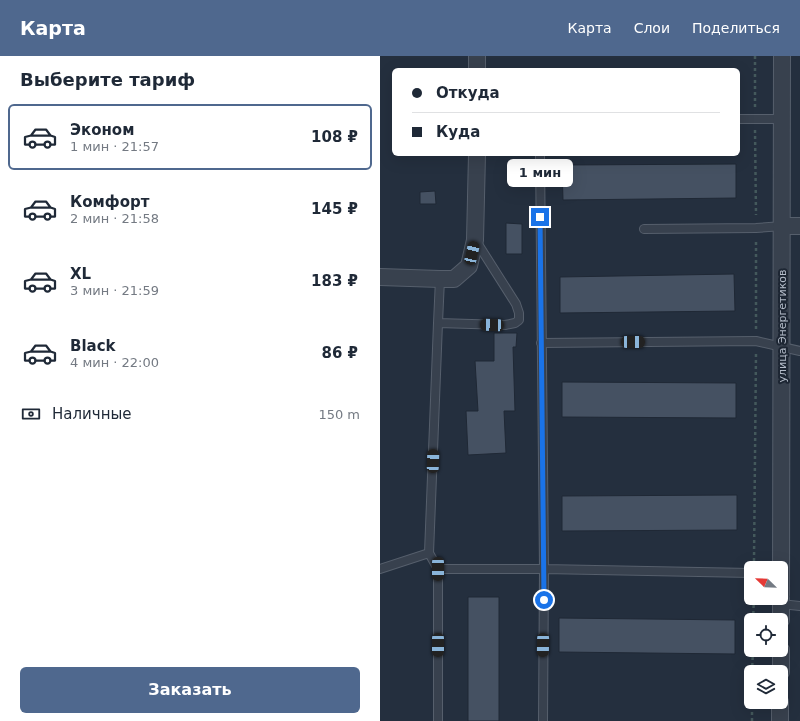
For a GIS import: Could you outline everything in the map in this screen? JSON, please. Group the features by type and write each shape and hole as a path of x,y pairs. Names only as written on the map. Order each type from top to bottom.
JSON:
{"street":[{"path":"477,56 477,68"},
{"name":"улица Энергетиков","path":"781,561 783,226 782,56"},
{"path":"380,277 454,279 469,266 475,240 477,156"},
{"path":"783,226 800,226"},
{"path":"780,709 780,721"}],"lane":[{"path":"740,119 782,119"},
{"path":"540,156 544,569 543,721"},
{"path":"644,229 756,228 783,226"},
{"path":"438,323 506,325 515,323 519,320 520,313 516,304 475,240"},
{"path":"438,721 438,569 429,553 440,279"},
{"path":"541,343 756,341 800,351"},
{"path":"380,569 429,553"},
{"path":"438,569 544,569 744,573"},
{"path":"788,602 800,606"}],"path":[{"path":"754,561 756,341 755,56"},
{"path":"752,709 752,721"}],"building":[{"path":"736,164 736,198 563,200 562,165"},
{"path":"435,191 436,204 420,204 420,192"},
{"path":"506,223 522,224 522,254 506,254"},
{"path":"734,274 735,311 560,313 560,277"},
{"path":"494,333 517,333 516,347 513,347 515,411 504,411 506,453 468,455 466,411 478,411 475,361 494,361"},
{"path":"562,382 736,383 736,418 562,417"},
{"path":"737,495 737,530 562,531 562,496"},
{"path":"468,597 499,597 499,721 468,721"},
{"path":"559,618 735,620 735,654 559,652"}],"route":[{"path":"540,217 544,600"}]}
